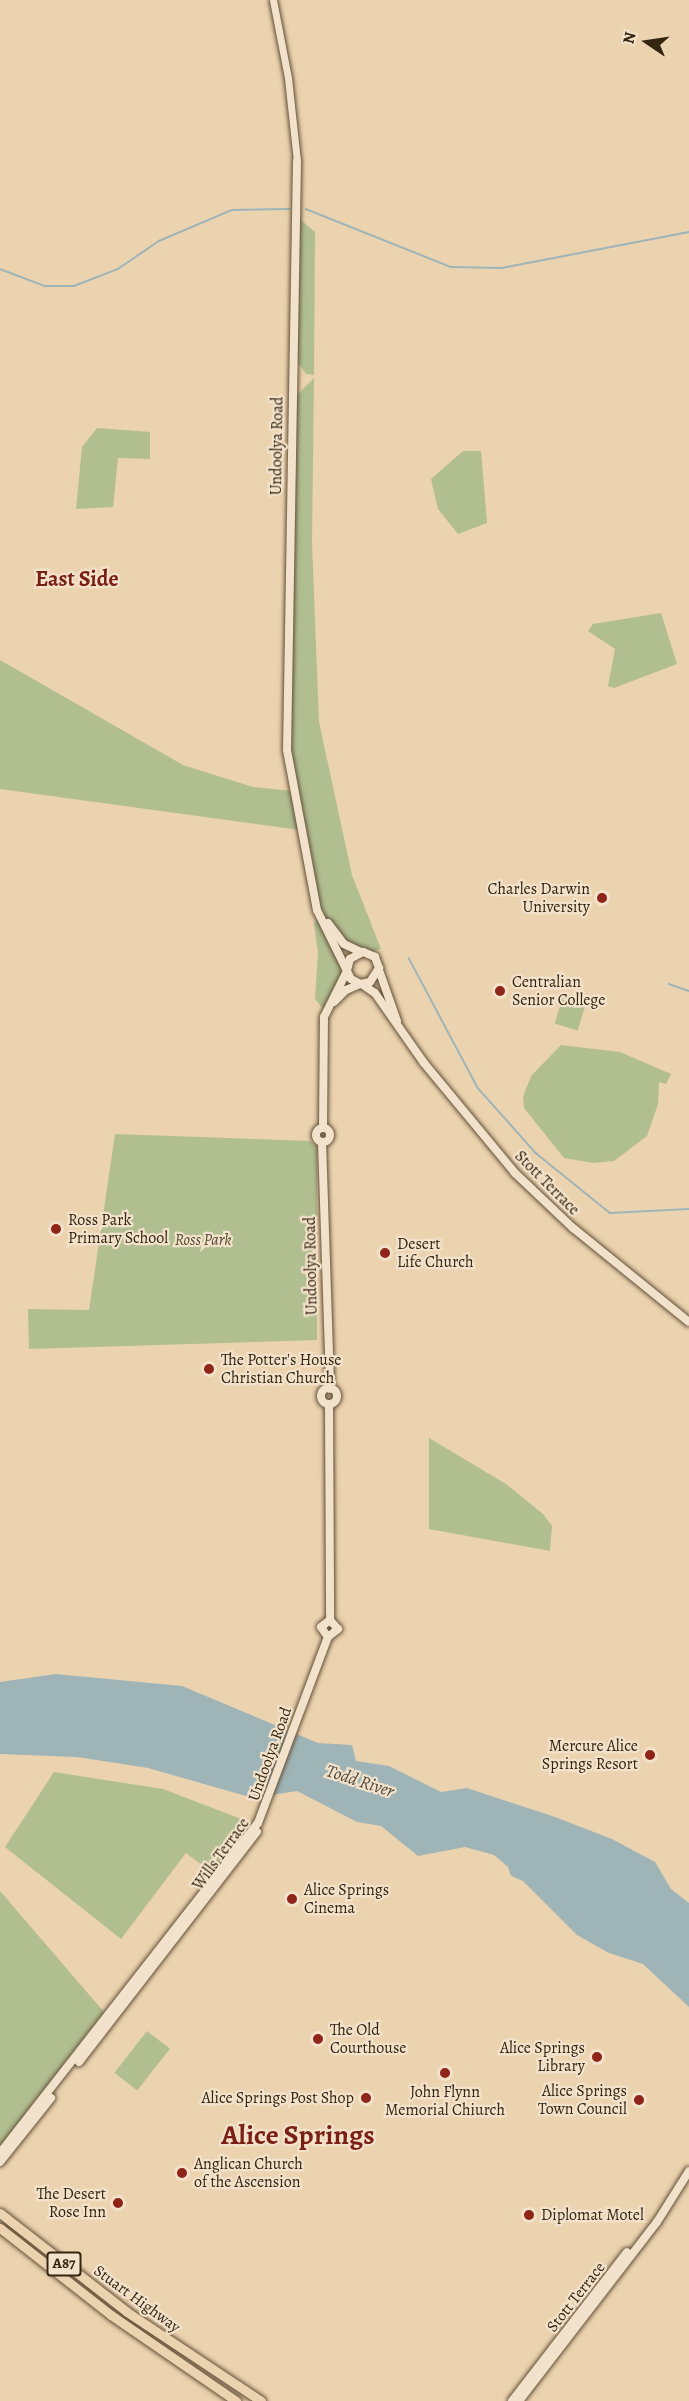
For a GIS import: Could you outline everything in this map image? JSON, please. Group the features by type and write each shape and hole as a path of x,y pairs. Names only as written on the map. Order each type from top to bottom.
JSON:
{"highway":[{"name":"Stuart Highway","path":"0,2213 130,2314 261,2401"},
{"name":"Stuart Highway","path":"0,2228 124,2324 236,2401"},
{"path":"124,2324 130,2314"}],"main road":[{"name":"Undoolya Road","path":"297,161 294,214 286,732 312,893 320,917 351,979 362,984"},
{"name":"Undoolya Road","path":"312,893 336,935 352,949 375,957 379,969"},
{"path":"324,1032 327,1005 347,971 350,959 363,952"},
{"path":"324,1032 338,996 374,980 379,969"},
{"name":"Stott Terrace","path":"379,969 385,993 408,1041"},
{"name":"Stott Terrace","path":"362,984 375,993 408,1041 531,1189 689,1322"},
{"name":"Undoolya Road","path":"324,1032 323,1128 330,1136 322,1142 330,1389 322,1396 329,1404 330,1620"},
{"path":"330,1620 338,1629 328,1637 321,1627 330,1620"},
{"name":"Undoolya Road","path":"260,1821 328,1637"},
{"name":"Wills Terrace","path":"1,2157 152,1965 260,1821"},
{"name":"Stott Terrace","path":"682,2182 689,2166"},
{"name":"Stott Terrace","path":"517,2399 663,2210 689,2171"}],"street":[{"name":"Undoolya Road","path":"273,0 288,78 297,161"}],"green space":[{"path":"294,214 315,232 314,375 306,374 297,361"},
{"path":"314,378 312,543 319,722 352,875 381,949 368,953 336,936 321,911 300,830 0,789 0,660 183,765 253,787 293,791 289,768 292,400"},
{"path":"97,428 150,432 150,459 118,458 113,507 76,509 82,447"},
{"path":"463,451 481,451 487,523 458,534 438,509 431,479"},
{"path":"661,613 677,664 614,688 608,686 615,649 588,631 593,624"},
{"path":"318,917 347,968 325,1011 315,999 318,952 314,924"},
{"path":"564,993 587,1000 578,1031 555,1024"},
{"path":"561,1045 620,1052 671,1074 666,1084 659,1082 658,1104 647,1136 614,1161 593,1163 564,1158 524,1108 523,1097 531,1076"},
{"name":"Ross Park","path":"115,1134 310,1141 317,1147 317,1340 29,1349 28,1309 89,1310"},
{"path":"429,1438 506,1484 543,1514 552,1526 550,1551 429,1529"},
{"path":"54,1772 163,1789 249,1822 211,1872 186,1853 121,1939 5,1847"},
{"path":"0,1891 104,2012 0,2146"},
{"path":"147,2031 170,2049 137,2091 114,2073"}],"water":[{"name":"Todd River","path":"56,1674 182,1686 318,1743 352,1745 356,1761 389,1766 441,1792 467,1788 555,1817 612,1839 655,1862 671,1889 689,1903 689,2007 643,1964 609,1953 577,1935 523,1881 511,1876 508,1867 494,1855 465,1847 418,1856 381,1826 357,1822 297,1791 253,1798 148,1768 77,1757 0,1754 0,1682"}],"waterway":[{"path":"0,269 45,286 74,286 118,269 159,241 232,210 289,209"},
{"path":"306,209 451,267 502,268 689,232"},
{"path":"409,958 478,1088 536,1153 610,1213 689,1209"},
{"path":"669,984 689,991"}],"place":[{"name":"Charles Darwin University","path":"602,898"},
{"name":"Centralian Senior College","path":"500,991"},
{"name":"Ross Park Primary School","path":"56,1229"},
{"name":"Desert Life Church","path":"385,1253"},
{"name":"The Potter's House Christian Church","path":"209,1369"},
{"name":"Mercure Alice Springs Resort","path":"650,1755"},
{"name":"Alice Springs Cinema","path":"292,1899"},
{"name":"The Old Courthouse","path":"318,2039"},
{"name":"Alice Springs Library","path":"597,2057"},
{"name":"John Flynn Memorial Chiurch","path":"445,2073"},
{"name":"Alice Springs Post Shop","path":"366,2098"},
{"name":"Alice Springs Town Council","path":"639,2100"},
{"name":"Anglican Church of the Ascension","path":"182,2173"},
{"name":"The Desert Rose Inn","path":"118,2203"},
{"name":"Diplomat Motel","path":"529,2215"}],"district":[{"name":"East Side","path":"77,580"},
{"name":"Alice Springs","path":"298,2135"}]}
